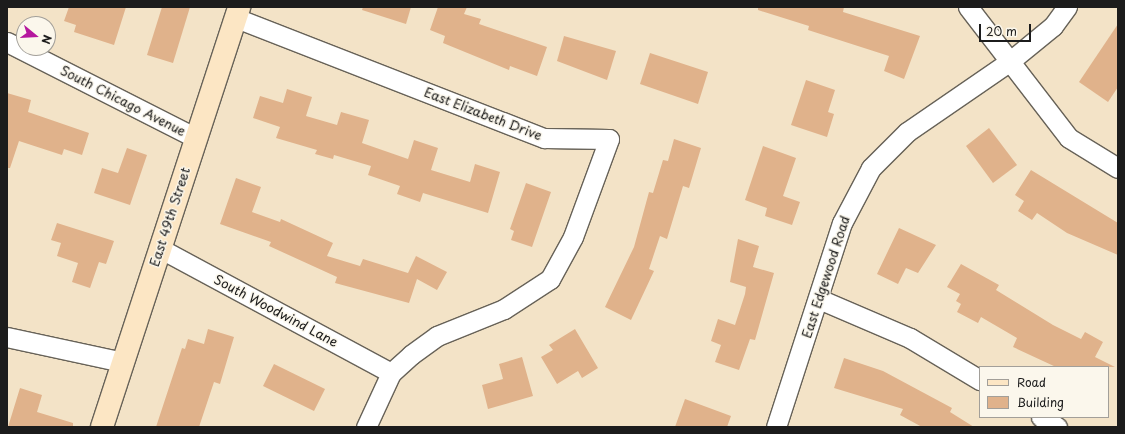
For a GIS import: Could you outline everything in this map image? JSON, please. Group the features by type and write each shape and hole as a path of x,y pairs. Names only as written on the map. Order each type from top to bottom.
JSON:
{"street":[{"path":"968,7 1069,138 1118,168"},
{"name":"East Edgewood Road","path":"776,427 819,299 842,223 871,168 906,132 1009,62 1053,26 1067,7"},
{"name":"East 49th Street","path":"102,427 238,13"},
{"name":"East Elizabeth Drive","path":"238,13 544,138 609,139 573,237 550,279 504,309 437,336 391,374 366,427"},
{"name":"South Chicago Avenue","path":"7,42 196,138"},
{"name":"South Woodwind Lane","path":"161,249 391,374"},
{"path":"819,299 910,338 979,379"},
{"path":"7,337 123,362"},
{"path":"1043,418 1057,427"}],"building":[{"path":"69,7 126,7 114,45 74,32 76,25 64,21"},
{"path":"162,7 190,7 173,63 147,55"},
{"path":"363,7 411,7 406,24 362,10"},
{"path":"438,7 467,7 464,14 481,19 479,24 547,47 537,76 510,66 509,70 443,43 445,36 430,30"},
{"path":"758,7 844,7 843,12 920,36 904,79 884,71 889,56 808,30 809,26 758,10"},
{"path":"1118,24 1118,87 1108,102 1079,82"},
{"path":"564,36 616,51 607,80 557,61"},
{"path":"650,53 708,72 698,104 640,84"},
{"path":"806,80 835,90 828,112 834,114 827,137 791,125"},
{"path":"287,89 312,97 306,116 337,125 341,112 369,120 362,143 408,159 414,140 438,148 431,170 470,182 475,164 500,172 488,213 423,193 420,202 397,194 400,186 368,175 371,166 334,155 333,159 315,154 317,150 276,138 280,127 253,118 260,96 283,103"},
{"path":"7,93 31,100 28,112 89,133 82,155 64,149 62,155 19,141 10,168 7,168"},
{"path":"989,128 1017,165 993,183 966,146"},
{"path":"674,139 701,148 689,188 683,186 667,239 660,236 649,269 654,271 631,320 605,307 634,247 649,192 653,193 663,160 668,161"},
{"path":"763,146 796,158 783,196 800,202 792,225 765,216 767,208 745,200"},
{"path":"127,148 147,155 130,205 94,193 102,168 118,173"},
{"path":"1031,170 1118,223 1118,255 1067,233 1037,213 1032,220 1018,211 1024,201 1015,195"},
{"path":"236,178 261,187 252,212 280,222 281,219 333,243 327,256 360,266 363,259 408,273 416,256 447,272 437,290 417,279 409,303 335,283 337,277 269,246 271,242 220,224"},
{"path":"526,183 551,192 532,247 511,240 514,231 510,229"},
{"path":"57,223 114,241 106,264 99,262 90,288 72,282 78,263 57,256 61,243 51,240"},
{"path":"899,228 936,245 918,273 906,268 898,284 877,274"},
{"path":"738,239 759,246 753,267 774,273 755,340 750,339 739,370 715,362 721,345 711,341 718,319 735,325 745,294 746,287 730,282"},
{"path":"961,264 999,285 996,290 1053,325 1081,339 1085,332 1103,342 1095,357 1115,367 1054,366 1013,347 1017,338 981,317 978,323 957,312 961,304 956,301 960,294 947,287"},
{"path":"208,329 234,337 220,384 214,382 199,427 156,427 182,348 185,349 188,339 204,344"},
{"path":"575,329 598,368 582,378 578,371 557,384 541,357 553,350 549,345"},
{"path":"522,357 533,396 488,409 482,385 503,379 499,364"},
{"path":"844,358 883,371 952,408 950,412 974,427 922,427 900,415 903,409 834,388"},
{"path":"274,364 325,389 314,411 263,386"},
{"path":"20,388 42,395 37,412 73,423 73,427 8,427"},
{"path":"685,399 731,416 727,427 675,427"}]}
